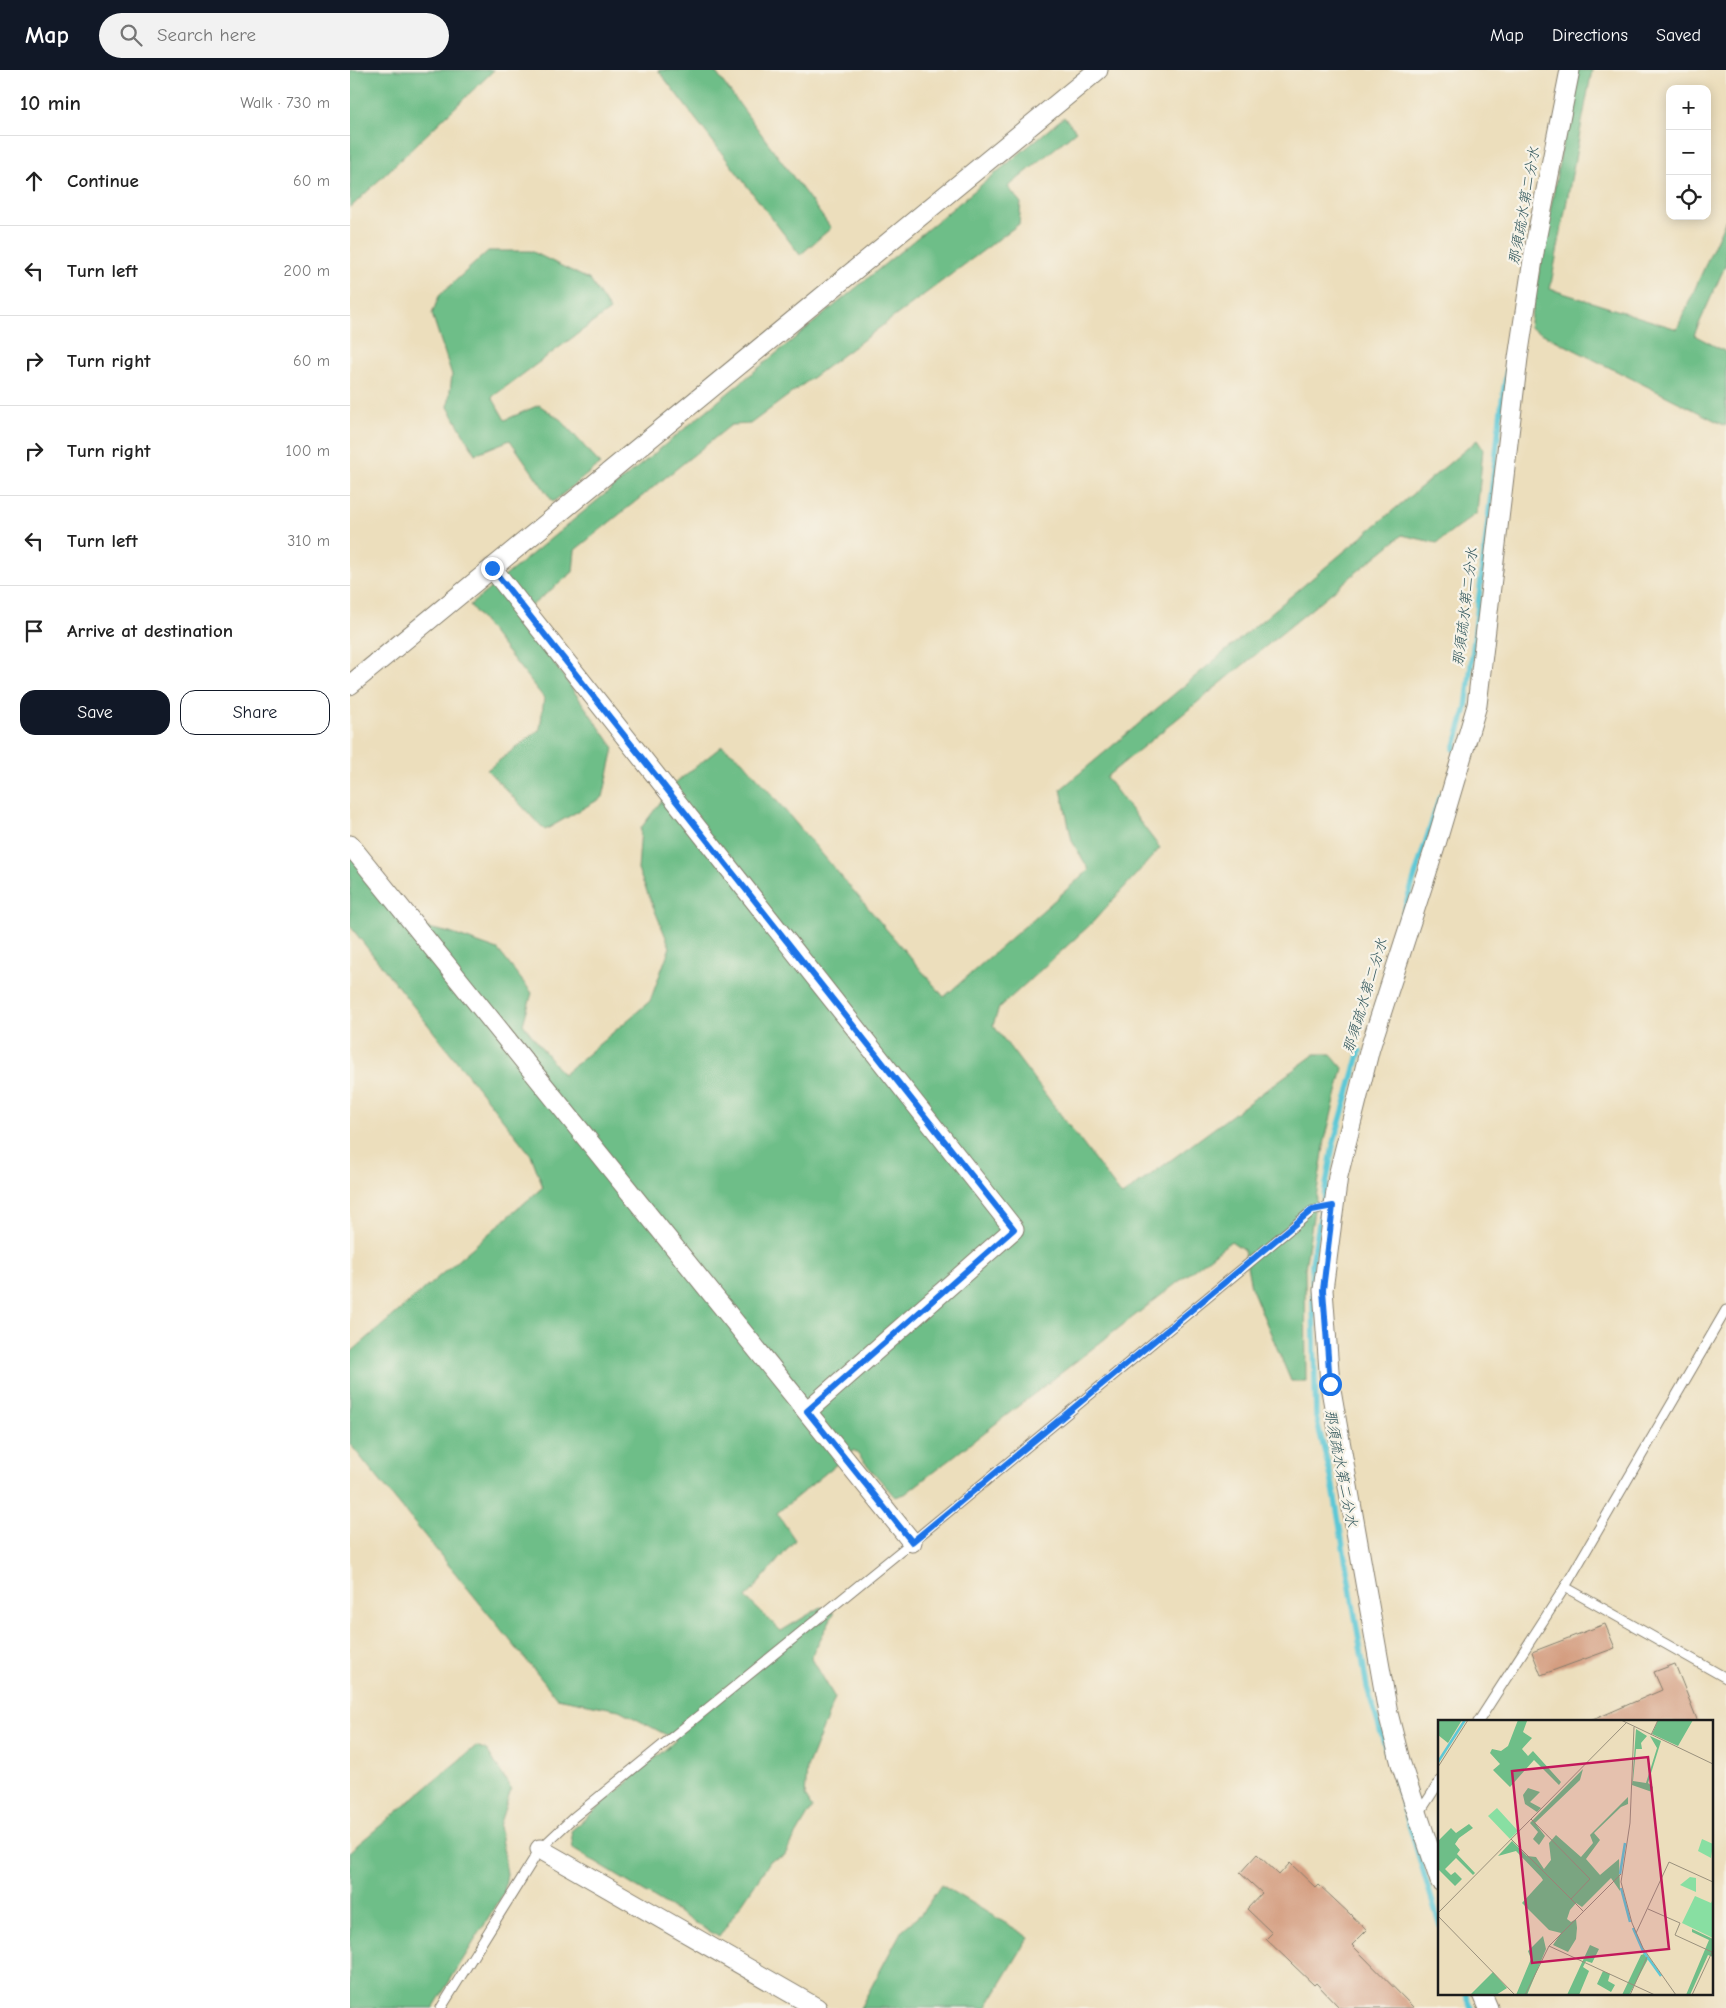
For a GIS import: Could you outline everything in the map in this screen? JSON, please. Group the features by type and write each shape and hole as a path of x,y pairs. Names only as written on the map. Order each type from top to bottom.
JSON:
{"street":[{"path":"350,685 1098,70"},
{"path":"1438,1875 1388,1713 1330,1384 1323,1290 1338,1176 1370,1048 1435,847 1477,705 1518,358 1536,240 1570,70"},
{"path":"492,568 1014,1229 807,1411"},
{"path":"350,845 912,1542"},
{"path":"540,1850 817,2008"},
{"path":"1483,1996 1488,2008"}],"lane":[{"path":"441,2008 540,1850 574,1817 912,1542 1312,1210 1333,1206"},
{"path":"1479,1720 1565,1587 1726,1310"},
{"path":"1565,1587 1726,1678"},
{"path":"1418,1815 1438,1784"}],"green space":[{"path":"350,70 494,70 350,208"},
{"path":"658,70 714,70 831,228 800,255"},
{"path":"1576,70 1592,70 1550,289 1677,329 1726,219 1726,264 1694,335 1726,352 1726,426 1529,327"},
{"path":"1064,117 1076,131 1008,187 1021,203 1019,224 750,424 731,425 575,550 573,572 520,615 614,748 603,797 545,830 487,770 540,729 544,698 470,605"},
{"path":"488,251 531,251 590,280 610,310 492,397 505,420 539,405 561,420 600,464 553,502 510,440 475,454 448,407 452,375 432,314 439,296"},
{"path":"1477,440 1483,449 1477,513 1437,543 1402,535 1106,777 1160,848 1091,924 999,1008 993,1025 1122,1196 1315,1054 1331,1054 1343,1068 1325,1140 1305,1268 1306,1381 1291,1381 1251,1287 1244,1250 1231,1241 905,1494 895,1497 854,1450 777,1513 795,1540 746,1598 781,1631 821,1607 834,1613 811,1657 835,1698 807,1768 805,1796 812,1808 784,1856 771,1860 719,1937 573,1849 571,1831 676,1740 619,1710 557,1698 350,1444 350,1353 543,1187 531,1155 350,926 350,856 424,927 450,933 498,950 532,993 523,1024 563,1075 650,1001 670,947 638,870 641,828 674,784 722,746 742,760 944,997 1089,870 1072,841 1061,789"},
{"path":"476,1746 487,1750 511,1789 499,1826 507,1874 504,1893 433,2008 350,2008 350,1851"},
{"path":"941,1885 1029,1937 986,2008 860,2008 902,1930 921,1914"}],"building":[{"path":"1605,1624 1615,1648 1541,1675 1532,1652"},
{"path":"1675,1664 1697,1720 1593,1720 1662,1690 1654,1672"},
{"path":"1257,1854 1279,1875 1290,1863 1316,1888 1319,1885 1367,1930 1352,1945 1414,2008 1340,2008 1316,1983 1314,1985 1266,1939 1272,1933 1247,1909 1262,1893 1240,1873"}],"waterway":[{"name":"那須疏水第二分水","path":"1454,749 1466,708 1502,401 1510,352"},
{"name":"那須疏水第二分水","path":"1386,968 1440,796"},
{"name":"那須疏水第二分水","path":"1360,1051 1333,1146 1312,1263 1316,1417 1332,1481 1367,1687 1438,1919"},
{"name":"那須疏水第二分水","path":"1467,1996 1472,2008"}],"route":[{"path":"492,568 1014,1229 807,1411 912,1542 1312,1210 1333,1206 1323,1290 1330,1384"}]}
